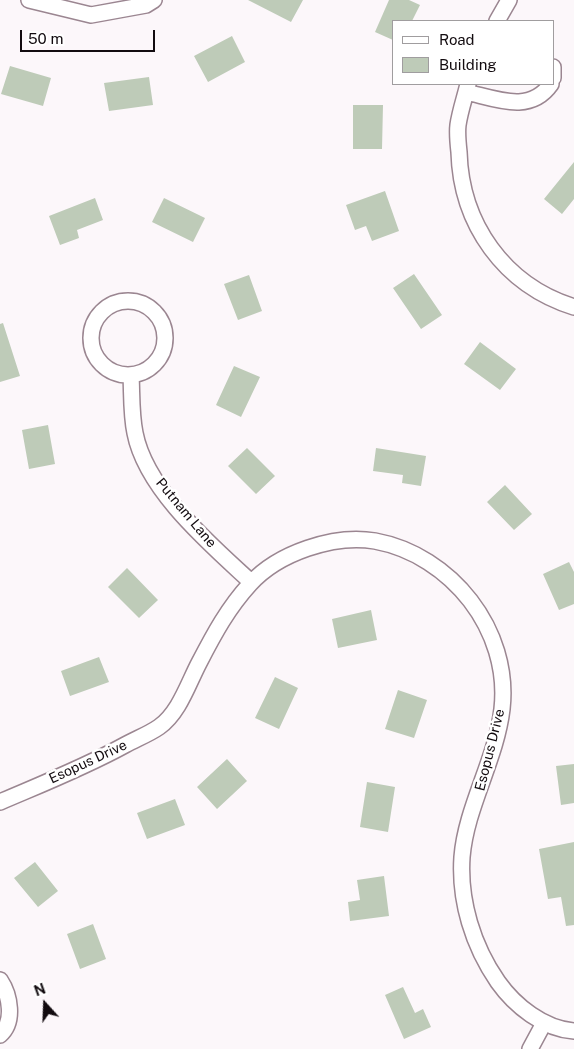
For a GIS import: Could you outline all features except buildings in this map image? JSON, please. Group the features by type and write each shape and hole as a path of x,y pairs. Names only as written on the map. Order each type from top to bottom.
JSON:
{"street":[{"path":"29,0 91,15 146,6 154,0"},
{"path":"498,20 509,0"},
{"path":"551,85 545,93 528,102 514,104 467,88 458,125 460,174 467,202 484,240 498,260 515,276 540,293 574,307"},
{"path":"123,301 144,304 153,310 160,318 165,339 158,359 151,367 131,375 120,374 102,365 95,356 91,342 92,326 97,316 104,309 123,301"},
{"name":"Putnam Lane","path":"131,375 135,432 141,453 161,488 208,542 251,582"},
{"name":"Esopus Drive","path":"0,802 102,758 160,727 174,713 220,621 251,582 291,554 327,542 361,539 404,549 439,568 463,590 480,612 499,664 502,683 502,710 468,827 462,856 462,882 466,911 479,950 504,991 544,1023 574,1031"},
{"path":"0,980 8,999 9,1018 0,1035"},
{"path":"530,1049 544,1023"}]}
